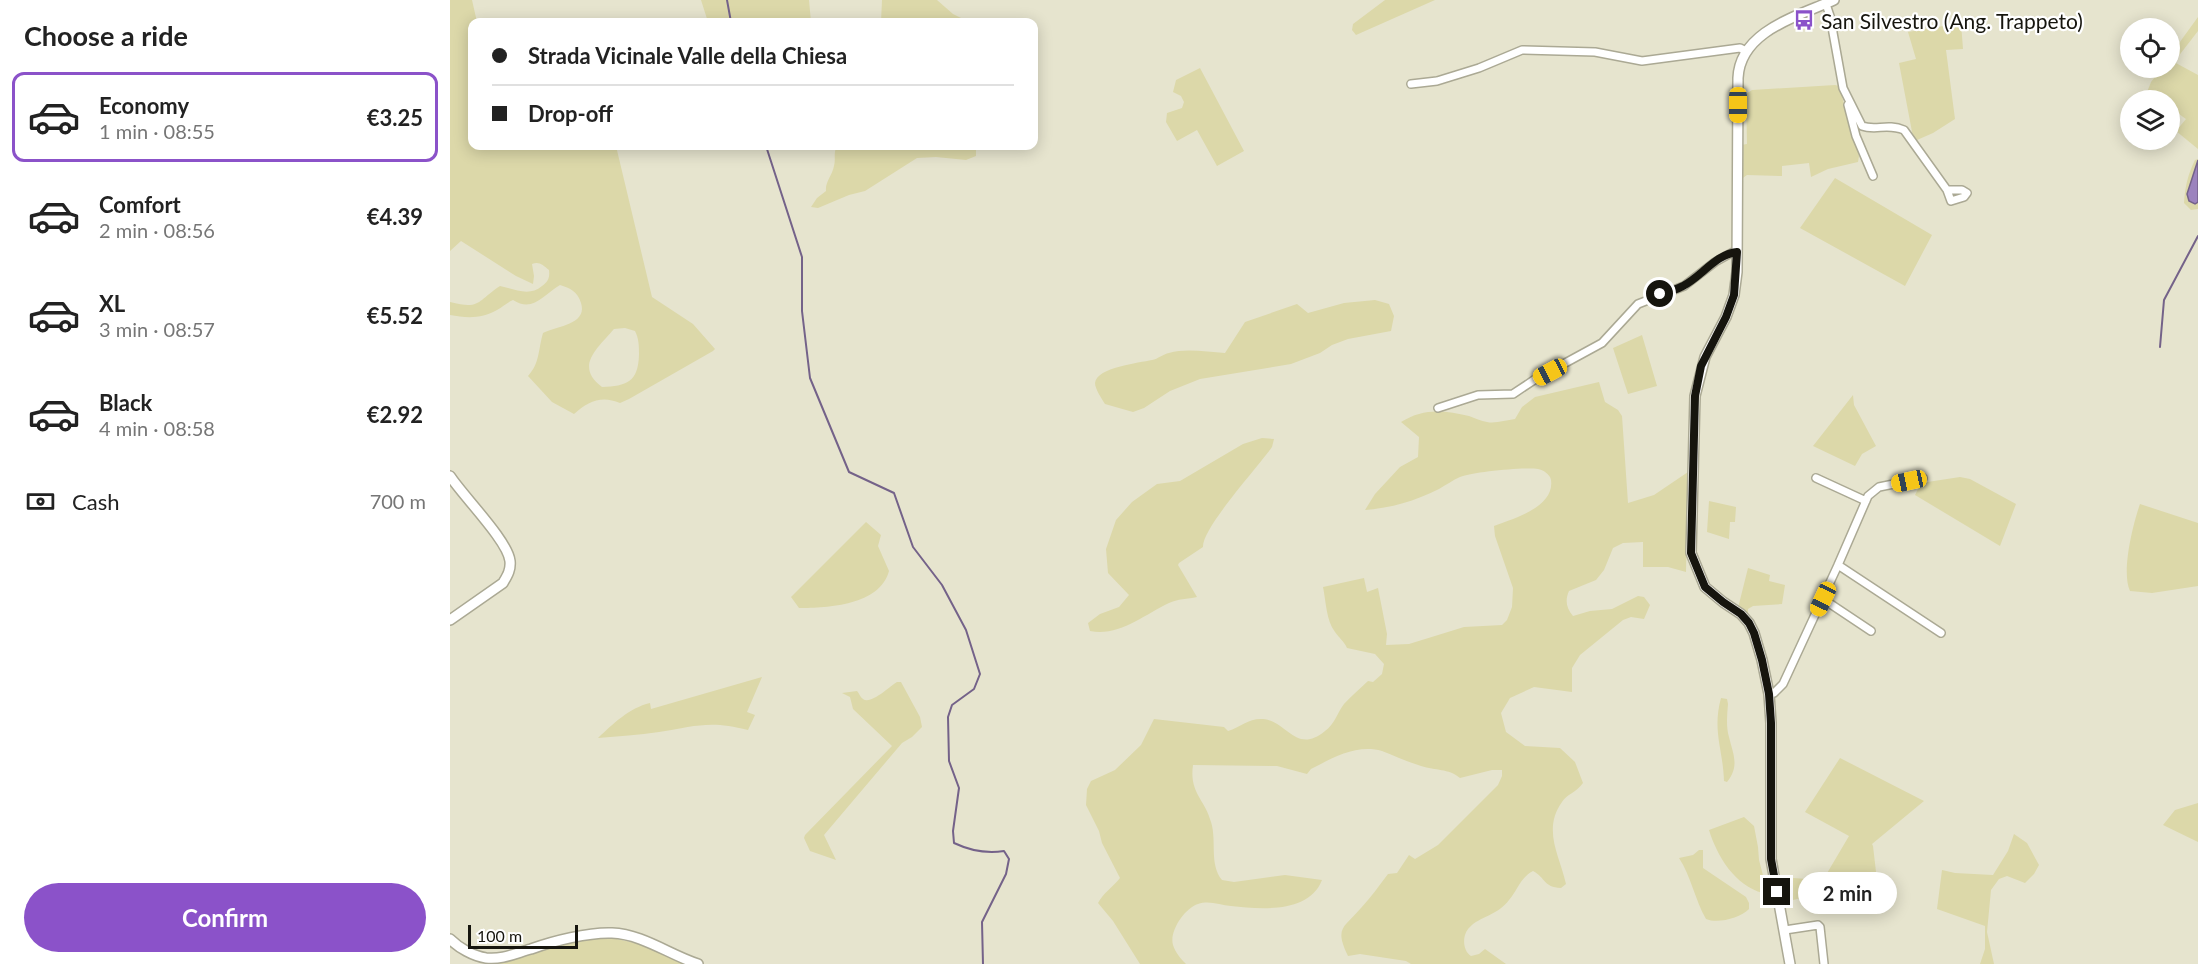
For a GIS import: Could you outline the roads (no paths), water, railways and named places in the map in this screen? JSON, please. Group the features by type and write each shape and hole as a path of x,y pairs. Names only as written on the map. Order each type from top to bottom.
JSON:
{"street":[{"path":"1790,964 1771,859 1771,723 1769,694 1762,660 1752,628 1741,614 1705,587 1691,553 1695,396 1701,366 1726,317 1734,295 1737,252 1738,78 1740,64 1746,51 1757,39 1776,26 1830,2 1843,88 1856,136 1873,176"},
{"path":"1411,84 1437,81 1479,68 1522,50 1595,52 1642,61 1740,48 1746,51"},
{"path":"1843,88 1862,126 1869,128 1895,126 1904,130 1947,190"},
{"path":"1438,408 1478,395 1513,394 1602,343 1638,304 1684,286 1715,262 1737,252"},
{"path":"450,476 503,545 510,561 508,576 503,583 450,620"},
{"path":"1816,478 1866,501"},
{"path":"1769,694 1778,690 1783,684 1871,492 1880,487 1923,478"},
{"path":"1838,566 1941,633"},
{"path":"1823,599 1871,631"},
{"path":"1785,930 1818,925 1824,964"},
{"path":"450,939 456,945 476,955 486,958 502,958 549,943 594,933 614,933 628,935 698,964"}],"waterway":[{"path":"727,0 730,18"},
{"path":"767,150 802,257 802,311 810,378 849,472 894,493 913,547 942,585 966,630 980,674 974,689 952,705 948,717 949,761 959,788 953,831 954,843 979,851 1004,851 1009,859 1006,874 982,922 983,964"},
{"path":"2160,347 2164,300 2198,236"}],"place":[{"name":"San Silvestro (Ang. Trappeto)","path":"1804,20"}]}
